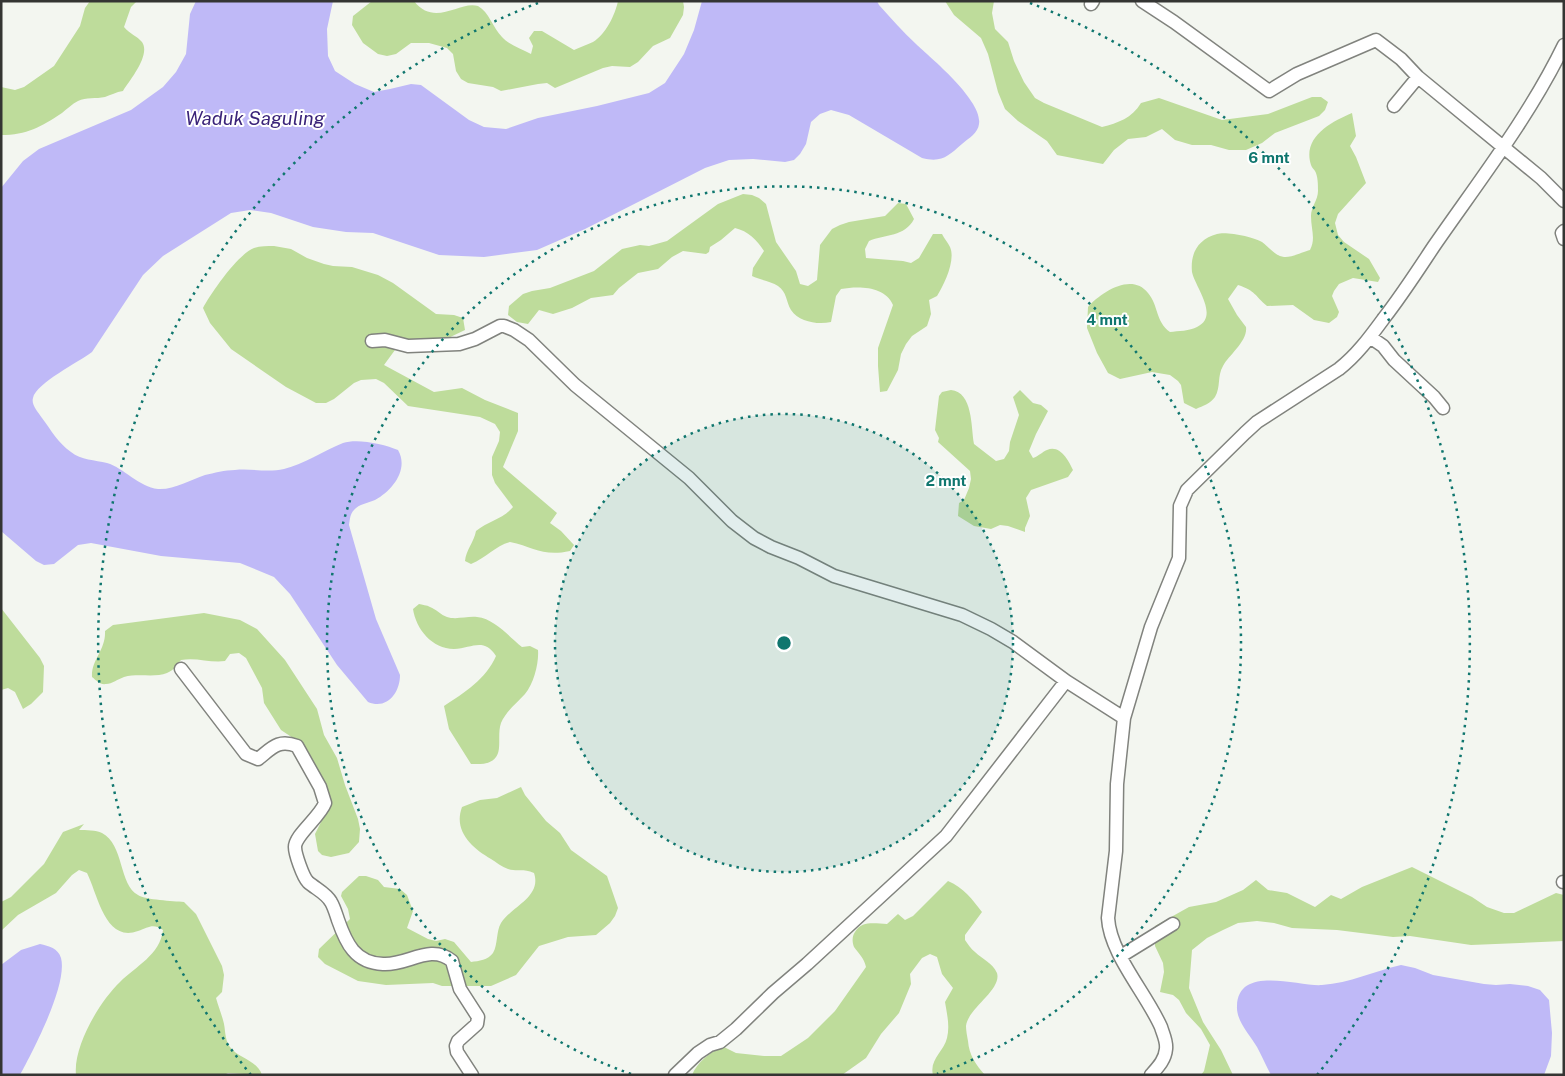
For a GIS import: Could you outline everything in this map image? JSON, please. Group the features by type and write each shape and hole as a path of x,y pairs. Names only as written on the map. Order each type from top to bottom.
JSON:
{"street":[{"path":"1142,1 1269,91 1297,74 1376,40 1550,186 1564,201"},
{"path":"1151,1075 1162,1062 1166,1041 1158,1020 1116,948 1108,925 1108,918 1116,850 1117,784 1124,718 1151,627 1179,558 1180,506 1187,490 1257,422 1345,364 1370,337 1401,296 1504,147 1547,80 1564,45"},
{"path":"1394,106 1418,77"},
{"path":"1564,231 1562,233 1564,238"},
{"path":"372,341 385,340 408,346 459,344 471,341 500,326 514,330 529,340 575,385 689,478 732,521 754,538 834,576 962,615 1013,642 1066,681 1124,718"},
{"path":"1370,337 1383,346 1394,360 1434,397 1443,408"},
{"path":"181,669 246,754 258,759 277,744 284,742 297,746 320,787 325,803 297,840 295,847 305,878 332,902 351,950 363,959 382,964 390,964 430,953 445,956 452,961 460,989 478,1017 477,1024 458,1041 456,1046 457,1052 472,1075"},
{"path":"675,1075 698,1053 710,1045 720,1042 736,1028 946,836 1066,681"},
{"path":"1121,956 1173,924"}],"green space":[{"path":"90,1 137,1 131,7 124,27 142,42 144,54 130,81 123,91 105,97 78,101 54,118 26,132 1,135 1,87 15,90 24,87 54,66 80,26 85,8"},
{"path":"372,1 414,1 422,9 439,13 463,6 478,6 485,12 505,40 531,54 533,46 529,38 534,31 542,31 574,50 598,39 609,24 618,1 683,1 684,7 683,15 670,38 653,46 638,62 630,67 612,66 603,68 555,88 547,83 501,91 493,87 468,83 461,79 456,71 453,54 447,48 429,43 411,43 396,54 387,56 378,54 363,43 352,25 353,16"},
{"path":"945,1 994,1 992,13 995,29 1008,42 1024,82 1035,98 1102,127 1124,119 1133,113 1141,103 1159,98 1222,120 1268,114 1312,97 1321,97 1328,102 1325,110 1319,116 1275,133 1262,143 1246,150 1229,150 1211,145 1192,145 1175,140 1162,129 1146,137 1128,139 1114,150 1103,164 1057,155 1047,141 1018,121 1005,109 998,92 988,54 981,38 954,15"},
{"path":"1352,113 1356,136 1350,146 1366,183 1338,214 1335,223 1338,235 1344,242 1369,259 1380,278 1378,282 1353,278 1339,284 1332,296 1339,312 1337,317 1329,323 1314,320 1293,305 1267,306 1252,291 1238,285 1228,299 1246,327 1246,332 1238,348 1223,366 1215,397 1209,403 1196,409 1184,403 1181,385 1170,375 1152,372 1120,379 1108,373 1097,353 1087,328 1088,307 1108,290 1125,284 1134,284 1141,287 1148,293 1154,303 1165,328 1170,332 1187,330 1197,327 1204,322 1206,316 1204,301 1192,272 1194,253 1205,239 1221,233 1247,236 1262,242 1275,253 1284,257 1310,250 1313,238 1311,213 1318,191 1317,175 1311,165 1309,155 1311,146 1314,139 1327,126"},
{"path":"743,194 759,198 766,204 776,242 796,271 800,284 808,286 817,280 820,245 832,229 840,225 885,216 898,203 906,204 914,219 910,225 900,232 869,241 865,249 866,258 911,263 919,258 933,234 942,234 951,252 948,272 937,296 929,300 931,314 927,326 912,336 906,344 901,354 898,370 887,391 880,392 878,348 893,305 889,299 884,294 871,289 841,289 836,296 831,322 815,323 804,320 791,310 781,288 752,276 753,268 764,251 752,237 744,231 735,228 710,247 709,252 706,254 683,251 672,257 658,269 638,273 613,295 591,298 572,308 553,314 539,310 528,324 517,322 508,315 509,306 523,294 550,288 594,271 622,249 640,245 649,246 667,241 718,204"},
{"path":"274,246 291,249 307,258 324,264 352,267 378,275 393,283 436,314 454,315 463,318 465,330 444,340 403,339 384,365 434,392 462,388 485,400 518,413 518,431 503,467 557,513 550,523 561,531 574,545 570,551 561,553 545,552 510,542 471,564 465,561 476,531 505,514 513,507 495,483 492,475 492,457 499,441 500,432 495,424 480,417 408,406 384,383 376,379 361,380 354,383 334,399 326,403 316,403 286,387 231,349 210,323 203,308 218,284 240,258 254,248"},
{"path":"951,390 958,392 967,403 970,411 974,444 996,461 1004,459 1009,451 1019,415 1013,397 1020,390 1033,403 1041,405 1048,411 1029,451 1033,458 1047,450 1056,449 1063,454 1073,470 1068,477 1031,490 1026,498 1030,516 1025,532 1000,525 991,529 974,526 958,516 959,503 964,500 969,488 970,471 938,442 939,438 935,430 939,396 942,392"},
{"path":"419,604 429,606 450,618 484,618 495,624 522,647 530,646 538,650 537,667 531,684 525,694 503,719 500,727 498,754 485,764 471,764 449,729 444,706 467,691 480,679 496,656 491,650 482,645 454,649 439,646 432,642 421,630 415,616 413,609"},
{"path":"1,608 40,658 44,666 43,692 23,709 15,692 8,688 1,690"},
{"path":"204,613 240,620 257,629 285,660 317,709 324,735 337,758 358,819 360,829 359,842 349,853 331,857 322,855 318,851 315,834 330,804 296,740 281,730 264,703 262,688 246,658 239,653 230,654 225,661 181,660 167,673 129,676 108,684 100,683 92,677 94,665 105,638 105,631 113,625"},
{"path":"521,787 525,795 546,821 560,833 571,850 607,876 618,908 610,923 596,935 568,937 539,946 516,975 491,986 442,986 433,983 386,985 358,981 325,964 318,957 319,949 350,919 348,909 341,896 342,892 359,876 366,876 378,880 384,887 400,889 407,895 413,911 407,928 428,939 436,941 445,939 454,942 471,962 489,957 495,950 501,923 525,901 534,889 534,873 506,868 477,850 462,831 460,816 462,807 480,800 497,798"},
{"path":"84,824 79,830 100,832 109,838 118,855 127,883 138,895 153,899 184,902 196,914 222,966 224,975 222,992 216,998 228,1044 233,1051 252,1062 262,1075 228,1073 224,1075 76,1075 76,1063 83,1038 96,1012 112,990 152,953 161,939 163,930 154,926 127,933 118,930 110,924 104,915 87,873 79,870 56,893 18,915 1,931 1,902 11,897 44,864 63,832"},
{"path":"1412,867 1472,897 1487,907 1504,913 1514,913 1556,893 1564,895 1564,941 1471,945 1410,936 1393,937 1337,930 1292,928 1257,921 1238,923 1207,938 1192,950 1189,988 1203,1022 1221,1050 1233,1075 1201,1075 1204,1071 1210,1045 1201,1029 1186,1013 1179,1000 1173,995 1160,992 1164,972 1163,963 1155,946 1155,926 1189,907 1216,902 1243,890 1256,880 1268,890 1287,893 1315,907 1331,895 1341,899 1362,887"},
{"path":"948,881 963,890 982,912 965,935 965,940 974,951 993,966 997,973 995,986 972,1013 966,1026 971,1055 985,1075 933,1075 933,1065 948,1034 945,1002 953,988 942,974 937,957 930,954 922,958 910,974 911,984 899,1013 881,1034 866,1058 842,1075 692,1075 694,1070 708,1055 722,1046 736,1053 781,1056 808,1038 835,1011 866,967 853,943 853,935 858,928 865,924 887,924 898,914 905,920 913,916"}],"water":[{"name":"Waduk Saguling","path":"196,1 333,1 327,29 328,56 335,71 355,84 374,92 411,84 421,85 469,120 484,127 506,129 538,118 649,93 665,83 684,54 694,30 702,1 877,1 902,30 965,93 978,115 979,124 973,135 948,155 935,160 922,158 849,115 831,110 820,114 811,122 806,144 794,160 785,162 753,159 729,160 705,168 585,229 537,250 484,257 439,255 373,233 346,232 313,227 271,213 250,210 231,213 163,256 143,275 92,352 50,379 36,392 33,398 35,408 58,440 75,455 113,465 144,485 158,489 176,486 205,475 223,471 271,471 284,469 349,442 371,442 398,450 402,464 393,485 382,496 356,508 351,515 349,525 376,619 400,675 395,694 386,702 375,704 368,702 337,665 290,594 274,577 240,563 161,556 91,543 78,545 54,564 44,565 36,561 1,531 1,188 23,161 39,149 131,110 163,87 176,72 186,54 190,14"},
{"path":"40,944 53,948 61,958 62,970 55,1000 20,1075 1,1075 1,965 21,950"},
{"path":"1401,965 1433,975 1484,984 1528,986 1540,990 1549,1000 1552,1033 1551,1056 1544,1075 1271,1075 1237,1012 1240,993 1248,985 1259,981 1286,981 1312,985 1332,984"}]}
